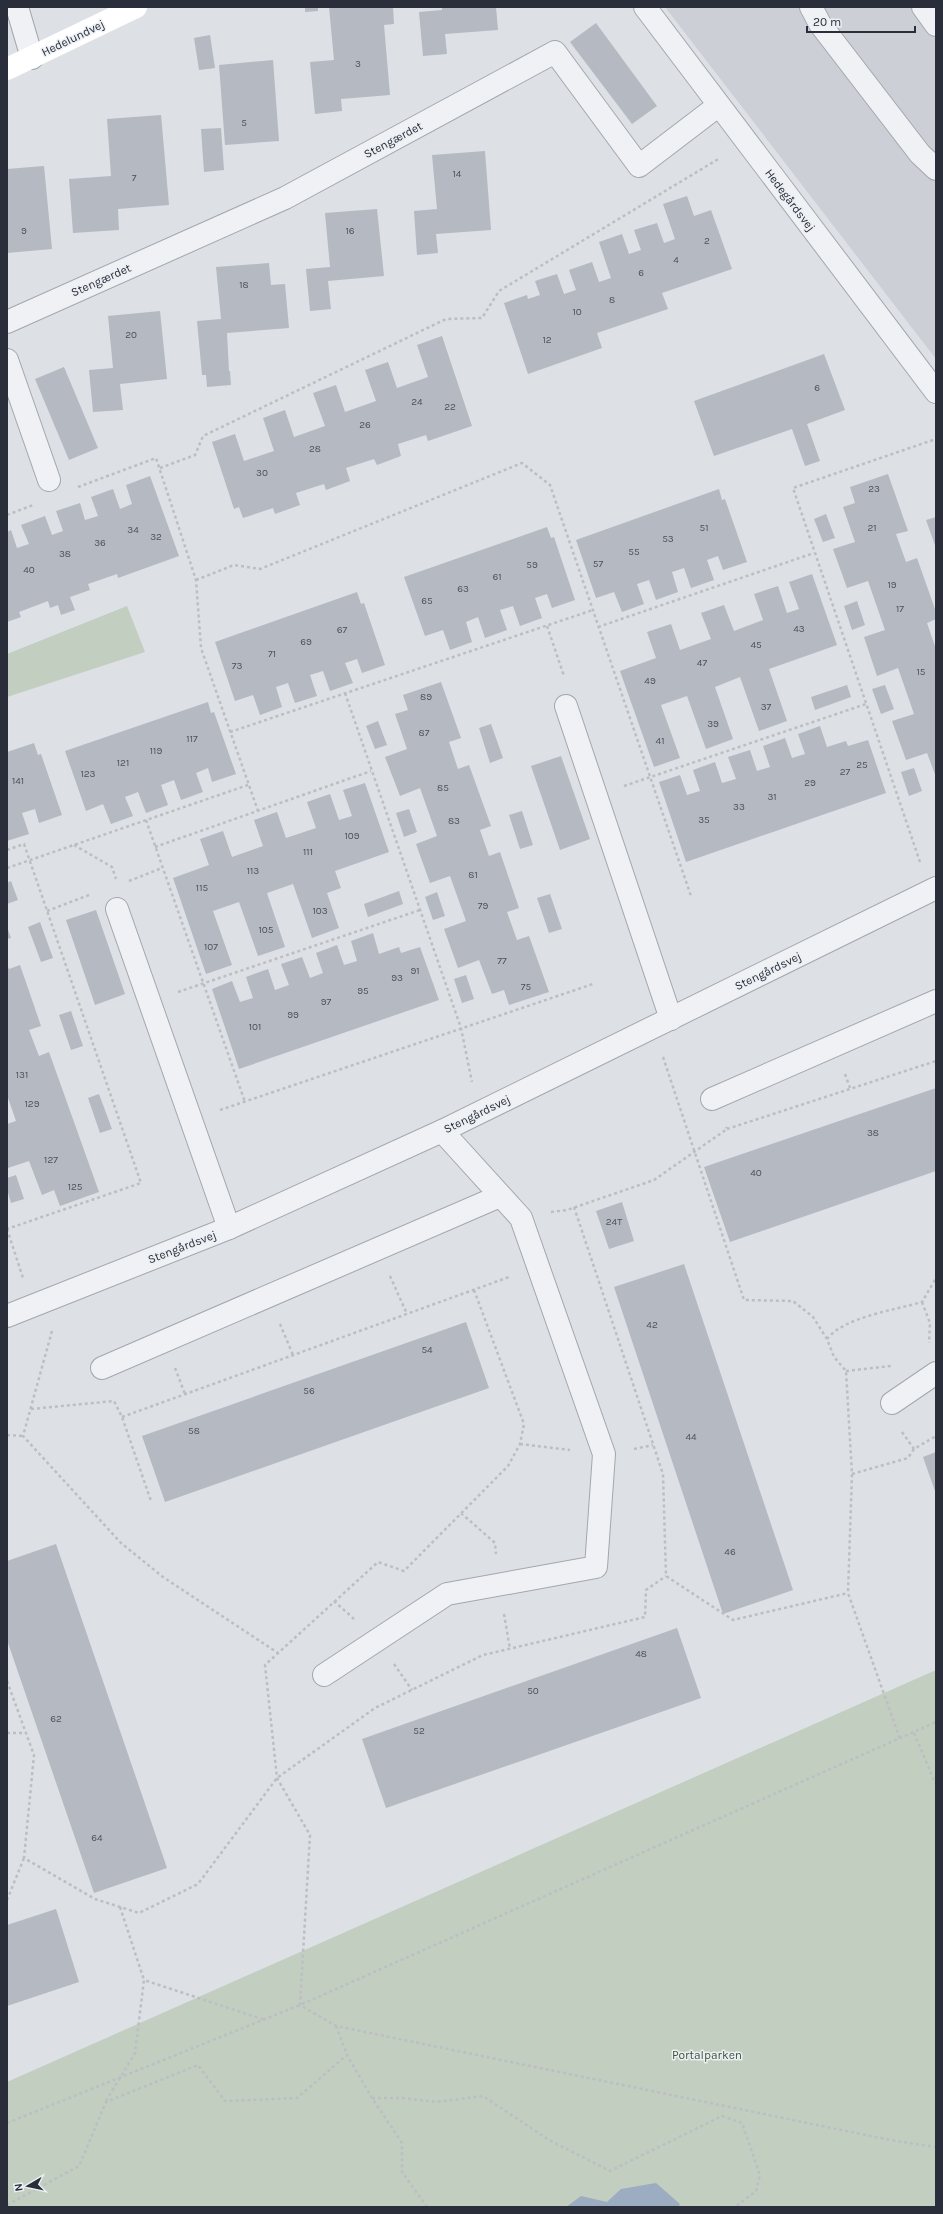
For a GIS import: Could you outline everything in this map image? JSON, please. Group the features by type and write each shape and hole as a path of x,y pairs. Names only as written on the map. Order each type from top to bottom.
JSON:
{"street":[{"name":"Hedelundvej","path":"17,7 32,58"},
{"name":"Hedelundvej","path":"7,69 136,7"},
{"name":"Hedegårdsvej","path":"645,7 936,392"},
{"path":"811,7 820,24 920,154 936,169"},
{"path":"923,7 936,25"},
{"name":"Stengærdet","path":"7,322 285,198 556,52 639,166 719,105"},
{"path":"7,360 49,480"},
{"path":"566,706 596,795 662,1024"},
{"name":"Stengårdsvej","path":"7,1316 229,1228 479,1114 933,889"},
{"path":"117,909 229,1228"},
{"path":"712,1099 936,1001"},
{"path":"324,1675 447,1594 596,1567 604,1454 522,1218 500,1196 442,1131"},
{"path":"102,1368 500,1196"},
{"path":"892,1403 936,1373"}],"path":[{"path":"160,468 195,455 203,436 446,319 482,318 499,292 746,142"},
{"path":"933,889 866,704 792,488 936,439"},
{"path":"76,488 156,458 196,580 201,648 258,811"},
{"path":"196,580 234,565 260,569 522,463 550,485 691,896"},
{"path":"7,515 40,502"},
{"path":"598,627 814,553"},
{"path":"230,732 593,610"},
{"path":"547,626 568,689 566,706"},
{"path":"345,693 461,1028 479,1114"},
{"path":"596,795 866,704"},
{"path":"155,847 371,771"},
{"path":"7,868 248,785"},
{"path":"146,820 245,1102"},
{"path":"7,850 24,844 141,1183 7,1229 32,1305"},
{"path":"73,845 112,867 122,895 117,909"},
{"path":"149,1002 420,910"},
{"path":"191,1120 592,984"},
{"path":"662,1024 694,1151 744,1300 793,1301 813,1317 827,1339 834,1357 846,1371 852,1474 848,1593 900,1739"},
{"path":"522,1218 574,1207 654,1180 727,1129 936,1061"},
{"path":"712,1099 727,1129"},
{"path":"574,1207 663,1474 666,1576"},
{"path":"377,1249 407,1314"},
{"path":"122,1416 538,1267"},
{"path":"827,1339 832,1332 855,1321 922,1302 936,1278"},
{"path":"300,2005 310,1835 277,1778 265,1665 378,1562 404,1571 508,1466 520,1444 524,1424 474,1290"},
{"path":"23,1436 62,1294"},
{"path":"922,1302 930,1323 929,1344 932,1350"},
{"path":"923,1348 929,1344"},
{"path":"846,1371 897,1365"},
{"path":"31,1409 114,1401 122,1416 151,1501"},
{"path":"7,1435 23,1436 122,1543 163,1577 278,1653"},
{"path":"852,1474 908,1458 914,1449 936,1436"},
{"path":"666,1576 733,1620 848,1593"},
{"path":"24,1858 95,1899 139,1913 198,1884 277,1778 375,1708 483,1655 645,1618 646,1590 666,1576"},
{"path":"7,1681 34,1755 24,1858 7,1900"},
{"path":"7,2123 122,2076 142,2070 300,2005 773,1793 914,1733 936,1722"},
{"path":"7,1733 26,1733"},
{"path":"914,1733 936,1785"},
{"path":"7,2205 79,2166 106,2102 135,2053 144,1980 120,1907"},
{"path":"144,1980 265,2020"},
{"path":"300,2005 336,2026 890,2140 936,2147"},
{"path":"336,2026 347,2055 372,2098 402,2143 402,2172 427,2207"},
{"path":"106,2102 198,2065 225,2101 297,2098 347,2055"},
{"path":"372,2098 403,2098 436,2102 483,2096 549,2140 610,2171 722,2116 742,2123 760,2175 756,2191 735,2207"}],"shaded area":[{"path":"665,7 936,7 936,359"}],"green space":[{"path":"127,606 145,652 7,697 7,654"},
{"name":"Portalparken","path":"936,1670 936,2207 7,2207 7,2082"}],"water":[{"path":"656,2183 680,2204 678,2207 566,2207 581,2196 607,2202 621,2189"}],"building":[{"path":"305,7 318,7 318,11 305,12"},
{"path":"329,7 393,7 394,24 384,25 390,95 341,99 342,111 315,114 310,62 334,60"},
{"path":"442,7 496,7 498,30 445,34 447,54 423,56 419,12 442,10"},
{"path":"596,23 657,106 632,124 570,42"},
{"path":"210,35 215,68 199,70 194,38"},
{"path":"273,60 279,141 225,145 219,65"},
{"path":"161,115 169,205 118,209 119,230 73,233 69,179 111,176 107,119"},
{"path":"221,128 224,170 204,172 201,129"},
{"path":"485,151 491,230 436,234 438,253 417,255 414,211 437,209 432,155"},
{"path":"44,166 52,249 7,253 7,169"},
{"path":"687,196 694,216 711,210 732,269 662,293 668,309 597,333 602,348 528,374 504,303 527,295 528,299 540,295 535,281 557,274 564,294 576,290 569,270 592,262 599,282 611,278 599,242 622,234 629,254 641,250 634,230 657,223 664,243 675,239 663,204"},
{"path":"377,209 384,276 328,281 331,309 310,311 306,269 330,267 325,213"},
{"path":"269,263 271,285 285,284 289,328 227,333 231,385 207,387 206,375 202,375 197,321 221,319 216,267"},
{"path":"160,311 167,379 120,384 123,410 93,412 89,370 113,368 108,316"},
{"path":"442,336 472,426 428,441 426,435 398,444 401,456 377,465 374,459 346,468 350,481 326,490 324,484 296,493 300,505 275,514 273,508 243,518 239,507 234,509 212,442 235,434 244,461 274,451 263,418 285,410 294,437 325,426 313,393 336,385 345,412 376,401 365,370 388,362 397,388 428,377 417,345"},
{"path":"824,354 845,410 807,424 820,461 805,466 792,429 714,456 694,401"},
{"path":"64,367 98,448 69,460 35,379"},
{"path":"888,474 908,531 896,534 906,562 917,558 936,612 936,619 927,623 936,649 936,777 927,753 906,760 892,721 914,714 898,668 877,676 864,637 885,630 868,581 847,588 833,549 855,542 843,507 855,503 850,487"},
{"path":"150,476 179,556 118,578 117,574 88,584 90,590 70,597 75,610 61,615 58,605 50,608 48,601 19,612 21,617 7,622 7,532 11,530 17,548 29,544 21,525 45,516 52,535 63,531 56,511 80,503 85,520 98,516 91,497 113,489 120,509 132,504 126,485"},
{"path":"719,489 722,500 725,499 747,562 723,570 718,556 707,560 714,580 691,588 684,568 672,572 678,592 656,600 649,580 637,584 644,604 622,612 614,592 596,598 576,540"},
{"path":"826,514 835,538 823,542 814,519"},
{"path":"936,517 936,548 926,520"},
{"path":"547,527 551,538 554,537 575,600 552,608 547,594 535,598 542,618 520,626 513,606 500,610 507,630 485,638 478,617 466,622 472,642 450,650 443,630 425,636 404,577"},
{"path":"812,574 837,645 769,669 787,721 759,731 740,677 715,687 733,739 706,749 687,696 661,705 680,758 654,767 620,671 656,658 647,632 671,624 680,650 711,639 701,613 724,605 734,631 763,620 754,594 778,586 787,613 799,609 789,582"},
{"path":"357,592 361,604 364,603 385,665 362,673 357,659 345,663 353,683 330,691 323,671 310,675 317,696 295,703 288,683 276,687 282,707 260,715 253,695 235,701 215,642"},
{"path":"857,601 865,625 852,630 844,606"},
{"path":"441,682 461,738 449,742 458,769 469,765 491,826 480,830 489,856 500,852 519,908 507,912 517,940 529,936 549,992 509,1005 504,990 492,994 479,960 458,968 444,929 466,921 450,876 430,883 416,844 437,836 420,788 400,796 385,757 407,749 395,714 408,710 403,695"},
{"path":"847,685 851,697 815,710 811,697"},
{"path":"885,685 894,709 881,714 872,689"},
{"path":"208,702 211,713 214,712 236,774 212,782 208,768 196,773 203,792 181,800 174,780 161,785 168,805 146,813 138,792 125,797 133,816 111,824 103,804 86,811 65,751"},
{"path":"378,721 387,745 375,749 366,726"},
{"path":"491,724 503,758 490,763 479,728"},
{"path":"820,726 827,747 846,741 848,746 868,740 886,793 686,862 659,782 680,775 687,795 700,791 693,770 715,762 722,783 736,779 728,757 750,750 757,771 770,767 763,746 785,738 792,758 805,754 798,734"},
{"path":"34,743 38,755 41,754 62,815 39,823 35,809 22,813 29,834 7,841 7,752"},
{"path":"561,756 590,839 560,850 531,766"},
{"path":"914,768 922,791 909,796 901,772"},
{"path":"365,783 389,852 335,871 341,888 327,893 339,928 312,938 293,884 267,893 285,947 258,956 239,902 213,911 232,965 206,974 173,878 209,865 200,839 223,831 232,857 263,846 254,820 277,812 286,838 316,828 307,802 330,794 339,820 352,816 343,790"},
{"path":"409,809 417,832 404,837 396,813"},
{"path":"522,811 533,845 520,849 509,815"},
{"path":"11,881 18,900 7,904 7,883"},
{"path":"399,891 403,904 368,917 364,904"},
{"path":"437,892 445,916 433,920 425,897"},
{"path":"550,894 562,929 549,933 537,898"},
{"path":"96,910 125,994 95,1005 66,920"},
{"path":"40,922 53,958 41,962 28,927"},
{"path":"7,927 11,938 7,939"},
{"path":"373,933 379,954 399,947 401,953 420,947 439,1000 239,1069 212,989 232,981 240,1002 253,998 246,977 268,969 275,990 289,985 281,964 302,957 310,978 323,973 316,953 337,945 344,965 357,961 351,941"},
{"path":"7,965 9,969 20,965 41,1026 29,1030 39,1056 49,1052 99,1192 60,1206 54,1190 42,1195 29,1161 8,1168 7,1164 7,1124 16,1121 7,1095"},
{"path":"466,975 474,999 462,1003 454,979"},
{"path":"71,1011 83,1046 71,1050 59,1015"},
{"path":"936,1088 936,1171 730,1242 704,1167"},
{"path":"99,1094 112,1129 100,1133 88,1098"},
{"path":"16,1175 24,1199 11,1203 7,1189 7,1178"},
{"path":"622,1202 634,1241 609,1249 596,1211"},
{"path":"684,1264 793,1590 723,1614 614,1287"},
{"path":"466,1322 489,1388 165,1502 142,1436"},
{"path":"936,1452 936,1494 923,1457"},
{"path":"56,1544 167,1868 94,1893 7,1640 7,1561"},
{"path":"677,1628 701,1698 386,1808 362,1739"},
{"path":"56,1909 79,1982 7,2006 7,1925"}]}
